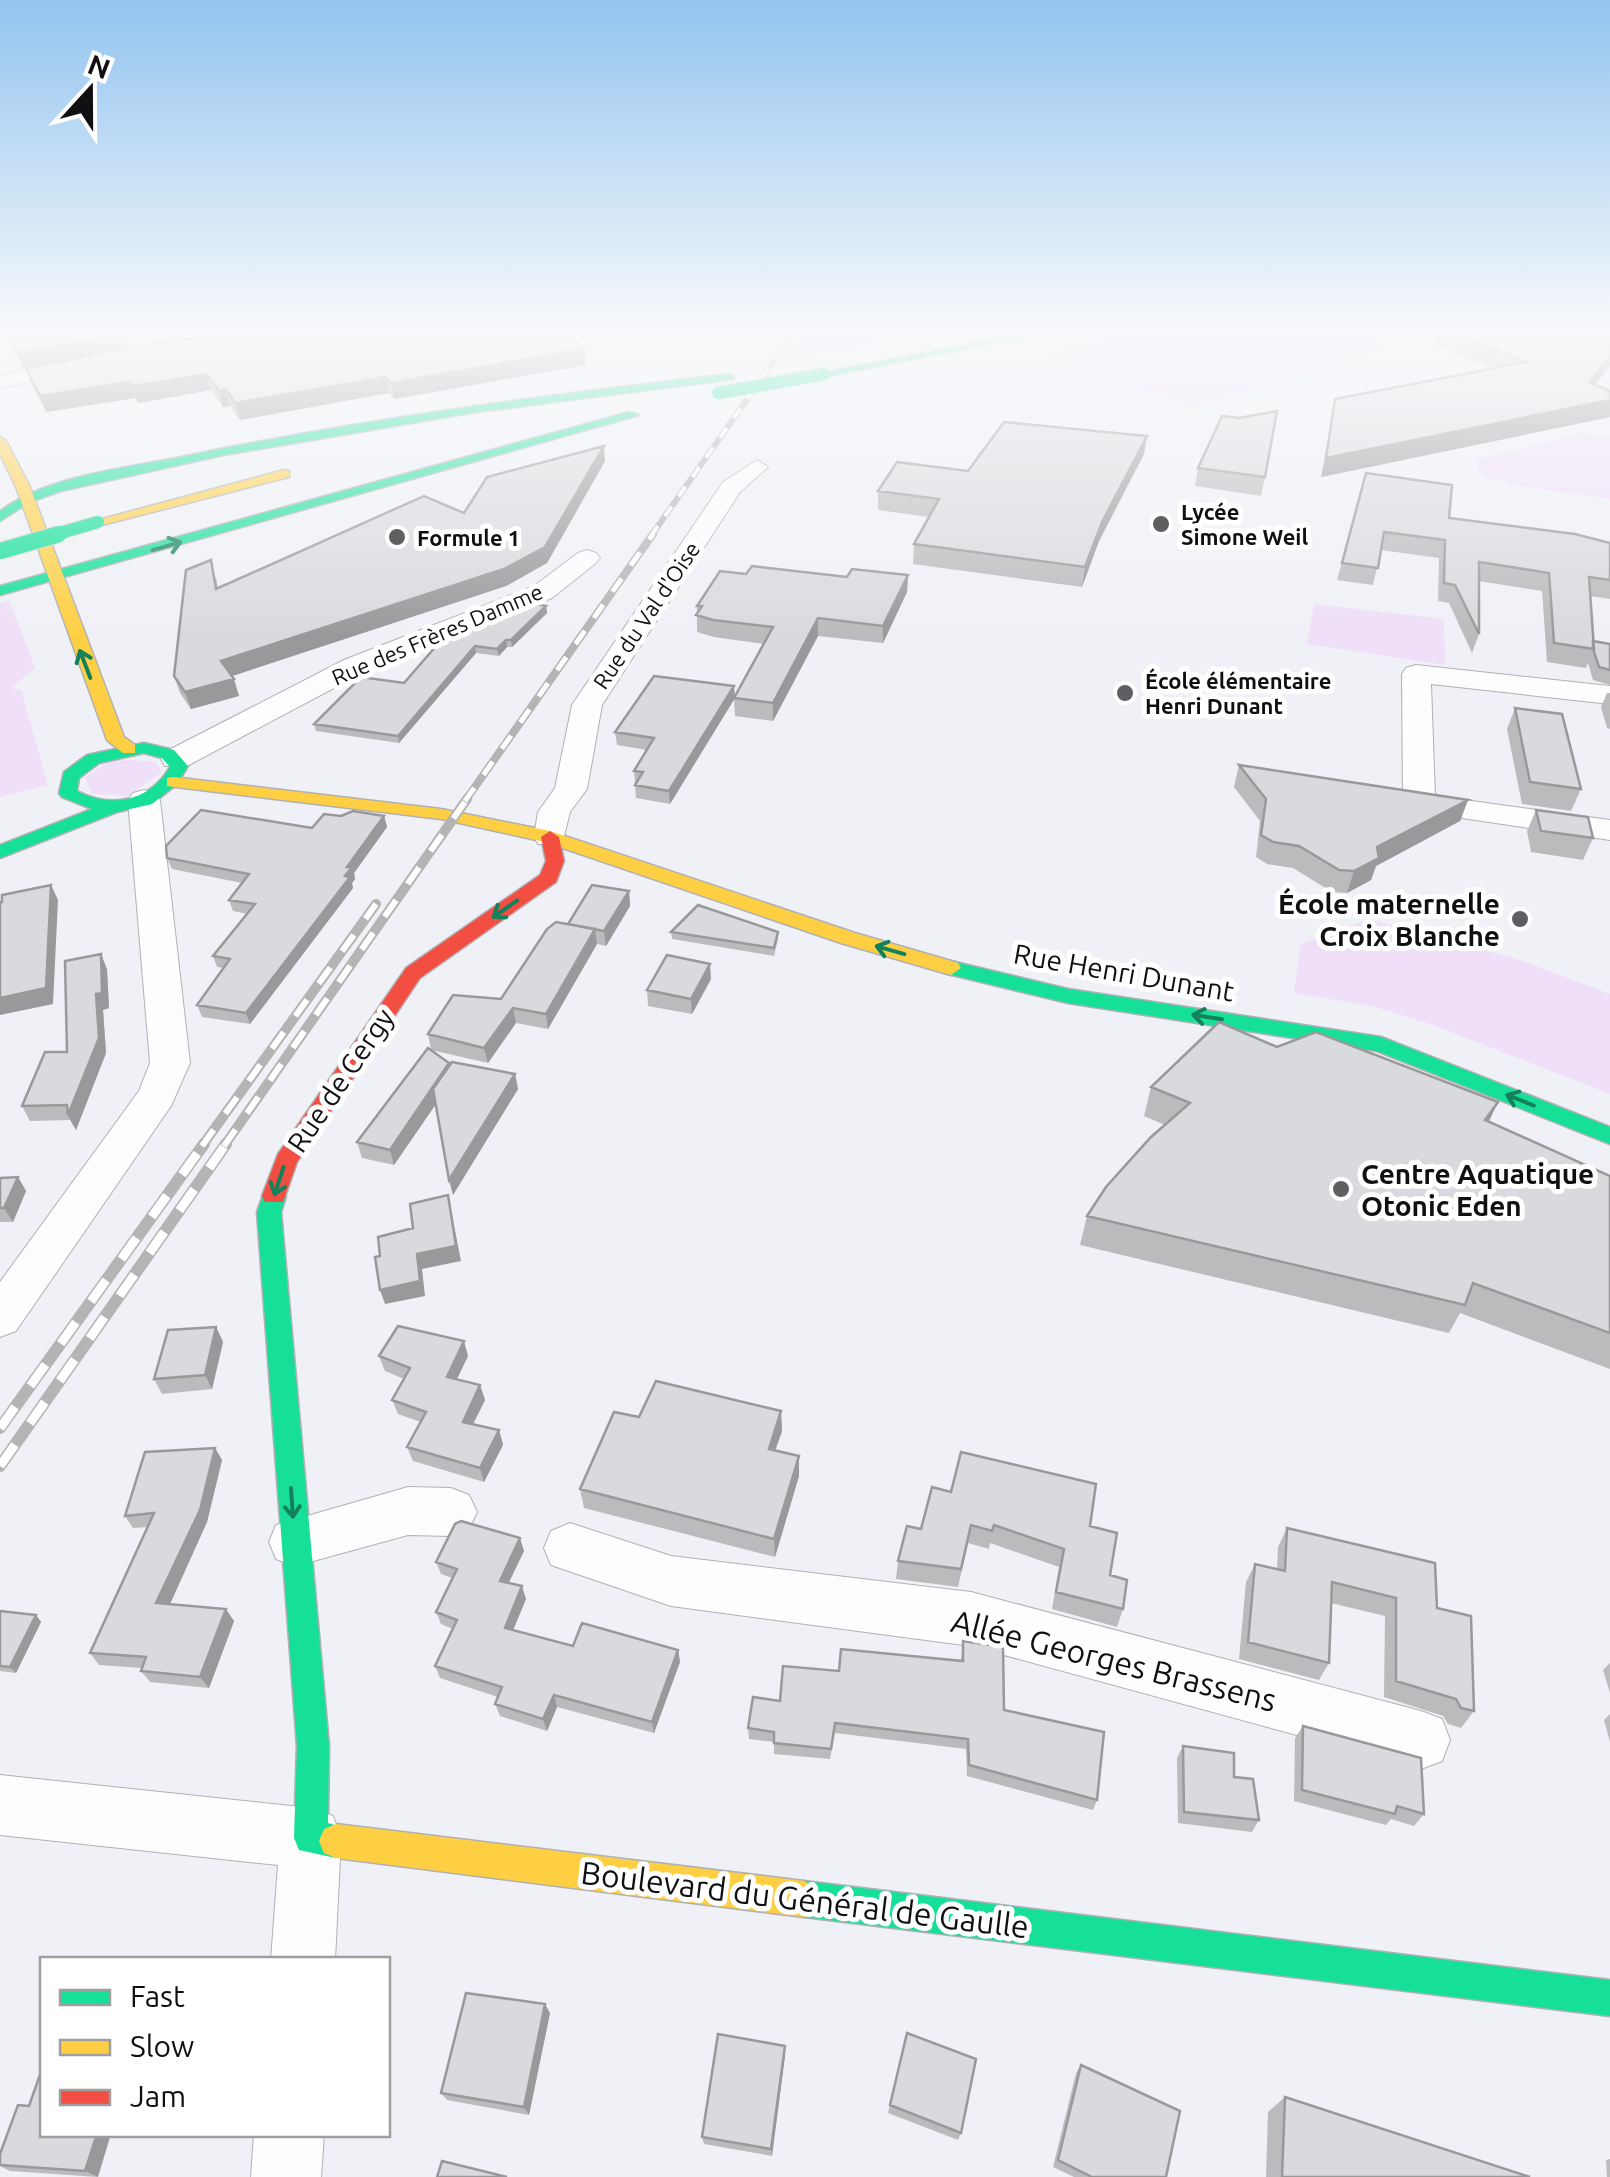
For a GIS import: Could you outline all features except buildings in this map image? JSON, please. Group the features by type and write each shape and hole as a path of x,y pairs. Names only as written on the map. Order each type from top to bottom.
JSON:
{"main road":[{"path":"9,509 34,490 312,433"},
{"path":"0,551 91,517 280,461 411,433"},
{"path":"464,435 477,433"},
{"path":"11,588 57,571 553,433"},
{"path":"0,441 9,509 11,588 31,612"},
{"path":"0,535 303,469"},
{"path":"9,509 19,510 36,552 57,571 116,740 129,749"},
{"path":"152,787 158,750 129,749 79,758 66,785 75,800 152,787 440,814 550,837 556,861 549,878"},
{"name":"Rue des Frères Damme","path":"8,848 152,787"},
{"name":"Rue des Frères Damme","path":"8,848 75,800"},
{"name":"Rue Henri Dunant","path":"550,837 628,860 848,938 990,980 1068,996 1381,1044 1610,1136"},
{"path":"549,878 628,860"},
{"name":"Rue de Cergy","path":"311,1838 314,1746 269,1212 286,1160 412,972 549,878"},
{"name":"Boulevard du Général de Gaulle","path":"311,1838 1610,1998"}],"street":[{"name":"Rue du Val d'Oise","path":"550,837 554,812 571,789 587,705 731,487 757,467"},
{"name":"Rue des Frères Damme","path":"152,787 354,666 543,592 587,558"},
{"path":"1610,695 1416,674 1419,803 1610,830"},
{"path":"0,1318 157,1096 170,1063 152,787"},
{"path":"295,1542 408,1511 451,1512"},
{"name":"Allée Georges Brassens","path":"570,1548 672,1581 971,1619 1421,1740"},
{"name":"Boulevard du Général de Gaulle","path":"0,1805 311,1838"},
{"name":"Rue de Cergy","path":"303,1957 311,1838"},
{"path":"286,2177 290,2137"}],"shaded area":[{"path":"1581,433 1610,437 1610,499 1519,486 1481,476 1476,460"},
{"path":"9,600 35,668 11,688 21,690 48,785 0,797 0,603"},
{"path":"1314,604 1444,619 1445,665 1307,644"},
{"path":"111,760 155,761 162,772 128,796 92,794 85,777"},
{"path":"1369,919 1520,960 1610,994 1610,1094 1433,1025 1372,1006 1294,993 1301,944"}],"railway":[{"path":"651,536 724,433"},
{"path":"465,801 653,534"},
{"path":"224,1146 467,799"},
{"path":"202,1146 376,904"},
{"path":"0,1428 204,1144"},
{"path":"0,1466 226,1144"}],"traffic: fast":[{"path":"0,517 25,499 57,488 329,433"},
{"path":"0,591 570,433"},
{"path":"0,551 98,522"},
{"path":"144,748 168,754 179,766 160,792 131,805 114,807 82,801 68,793 70,776 93,759 144,748"},
{"path":"0,852 113,807"},
{"path":"951,968 1068,996 1381,1044 1610,1136"},
{"path":"274,1196 269,1212 313,1746 311,1838 336,1841"},
{"path":"804,1899 1610,1998"}],"traffic: slow":[{"path":"0,441 23,487 116,740 129,749"},
{"path":"98,522 284,474"},
{"path":"173,782 441,814 550,837 848,938 951,968"},
{"path":"336,1841 804,1899"}],"traffic: jam":[{"path":"274,1196 286,1160 413,973 549,878 555,861 550,837"}],"place":[{"name":"Lycée Simone Weil","path":"1161,524"},
{"name":"Formule 1","path":"397,537"},
{"name":"École élémentaire Henri Dunant","path":"1125,693"},
{"name":"École maternelle Croix Blanche","path":"1520,919"},
{"name":"Centre Aquatique Otonic Eden","path":"1341,1189"}]}
